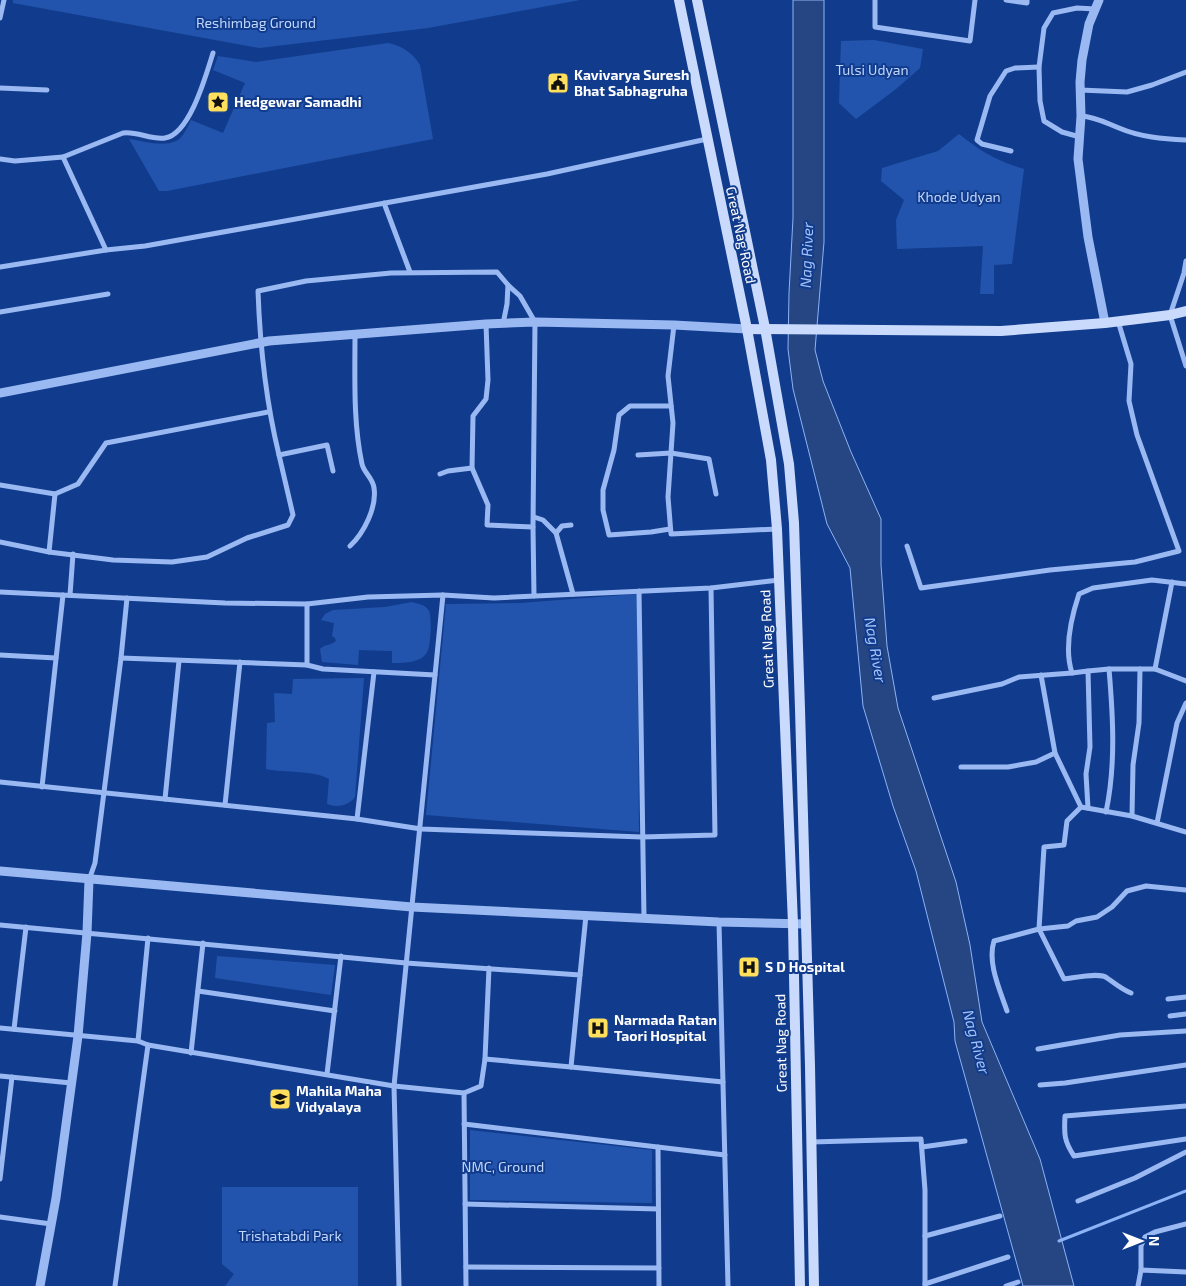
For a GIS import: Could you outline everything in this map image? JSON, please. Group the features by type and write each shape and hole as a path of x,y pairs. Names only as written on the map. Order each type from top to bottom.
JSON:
{"main road":[{"name":"Great Nag Road","path":"679,0 772,460 777,529 793,924 800,1286"},
{"name":"Great Nag Road","path":"697,0 765,328 789,464 794,524 806,924 814,1286"},
{"path":"747,329 1001,331 1170,316 1186,311"}],"street":[{"path":"0,18 4,0"},
{"path":"875,0 875,27 970,41 975,0"},
{"path":"1006,0 1027,3 1028,0"},
{"path":"1099,0 1089,24 1082,60 1078,159 1087,227 1105,323"},
{"path":"1080,137 1062,132 1044,121 1040,101 1039,67 1044,28 1053,13 1077,8 1095,9"},
{"path":"0,160 64,157 128,132 157,138 171,136 179,130 188,118 213,53"},
{"path":"1011,151 982,144 977,140 990,96 1006,71 1015,68 1039,67"},
{"path":"1080,90 1127,92 1152,86 1186,72"},
{"path":"0,88 47,90"},
{"path":"1081,116 1098,118 1120,129 1158,139 1186,140"},
{"path":"0,266 144,246 547,174 707,139"},
{"path":"64,157 106,250"},
{"path":"384,203 410,272"},
{"path":"1186,261 1170,316 1186,366"},
{"path":"0,542 49,552 113,560 172,562 207,557 247,538 288,525 293,515 268,412 259,328 258,291 306,281 410,272 497,272 520,296 535,322 534,596"},
{"path":"503,324 508,285"},
{"path":"0,312 108,294"},
{"path":"907,546 921,588 1050,570 1135,562 1180,551 1137,434 1129,401 1131,364 1118,321"},
{"path":"0,393 262,342 355,334 535,322 674,325 747,329"},
{"path":"486,324 488,380 486,399 474,416 472,468 488,505 487,525 533,526"},
{"path":"674,325 668,376 673,423 668,497 671,534 777,529"},
{"path":"350,546 364,531 370,516 374,487 372,480 362,466 355,413 355,334"},
{"path":"670,529 609,535 603,510 603,490 614,450 616,424 619,416 630,406 671,406"},
{"path":"0,485 55,494 78,484 106,442 268,412"},
{"path":"279,455 327,445 333,471"},
{"path":"638,455 671,453 709,459 716,494"},
{"path":"440,474 472,468"},
{"path":"49,552 55,494"},
{"path":"534,517 544,520 556,533 573,594"},
{"path":"556,533 562,526 571,525"},
{"path":"70,595 73,554"},
{"path":"0,592 225,603 307,604 368,597 443,595 494,598 711,588 778,580"},
{"path":"1072,673 1068,661 1073,614 1079,594 1093,588 1152,580 1186,584"},
{"path":"1155,669 1172,582"},
{"path":"0,782 358,819 421,829 642,837 716,835 711,588"},
{"path":"639,591 644,918"},
{"path":"42,787 63,595"},
{"path":"399,1286 394,1086 443,595"},
{"path":"40,1286 51,1224 78,1036 87,933 89,880 95,863 121,658 126,598"},
{"path":"307,604 307,665"},
{"path":"0,655 56,658"},
{"path":"121,658 307,665 374,672 435,675"},
{"path":"164,799 179,661"},
{"path":"225,805 240,662"},
{"path":"934,698 1002,684 1019,677 1109,669 1155,669 1186,681"},
{"path":"1106,812 1109,796 1112,747 1112,705 1109,669"},
{"path":"1132,816 1133,765 1139,723 1140,669"},
{"path":"1088,671 1090,747 1086,774 1088,808"},
{"path":"358,819 374,672"},
{"path":"1041,675 1055,753 1081,807"},
{"path":"1158,823 1177,723 1186,702"},
{"path":"961,767 1008,767 1036,762 1055,753"},
{"path":"1081,807 1132,816 1186,832"},
{"path":"1081,807 1067,820 1064,845 1044,847 1038,929 1064,979 1106,976 1120,988 1131,993"},
{"path":"0,872 412,906 719,922 806,924"},
{"path":"1007,1011 994,970 991,951 994,941 1038,929 1068,926 1096,917 1112,907 1127,891 1146,886 1186,890"},
{"path":"571,1067 586,915"},
{"path":"719,922 728,1286"},
{"path":"0,924 406,962 580,975"},
{"path":"14,1030 26,926"},
{"path":"138,1041 148,938"},
{"path":"191,1052 203,943"},
{"path":"327,1074 341,956"},
{"path":"0,1028 138,1041 148,1045 394,1086 464,1093 481,1086 485,1059 489,968"},
{"path":"198,991 334,1011"},
{"path":"1168,999 1186,997"},
{"path":"1170,1016 1186,1014"},
{"path":"1038,1049 1120,1035 1186,1031"},
{"path":"115,1286 148,1045"},
{"path":"485,1059 723,1082"},
{"path":"1040,1085 1186,1065"},
{"path":"0,1076 70,1083"},
{"path":"0,1179 12,1077"},
{"path":"464,1093 466,1286"},
{"path":"1186,1106 1065,1116 1064,1134 1067,1146 1074,1156 1186,1140"},
{"path":"464,1124 724,1155"},
{"path":"811,1142 921,1138 925,1190 925,1285 1008,1257"},
{"path":"922,1147 965,1141"},
{"path":"658,1147 659,1286"},
{"path":"1078,1201 1135,1178 1186,1152"},
{"path":"465,1204 658,1209"},
{"path":"925,1236 1000,1216"},
{"path":"0,1217 51,1224"},
{"path":"1138,1286 1142,1246 1145,1237 1155,1232 1186,1224"},
{"path":"466,1267 659,1268"},
{"path":"1141,1270 1186,1272"},
{"path":"1006,1286 1018,1282"}],"green space":[{"name":"Reshimbag Ground","path":"13,0 580,0 428,28 259,48 13,3"},
{"name":"Tulsi Udyan","path":"874,40 923,49 920,68 856,119 839,103 841,41"},
{"path":"388,43 407,51 420,65 433,139 159,191 129,139 166,144 178,140 191,120 223,133 245,83 213,70 218,56 256,62"},
{"name":"Khode Udyan","path":"959,134 989,155 1024,169 1012,264 994,265 994,294 980,294 983,246 897,249 896,220 904,200 881,181 882,168 938,151"},
{"path":"637,594 639,832 426,815 446,604 521,603"},
{"path":"412,602 426,607 430,615 431,633 429,646 428,651 423,657 410,662 392,663 392,651 359,650 358,665 322,662 320,649 336,641 332,636 334,623 321,620 325,614 333,610 385,607"},
{"path":"364,678 355,797 352,800 342,805 327,804 329,779 323,776 266,769 267,723 275,722 274,693 292,694 293,679"},
{"path":"217,956 335,965 331,995 215,978"},
{"name":"NMC, Ground","path":"470,1130 652,1150 652,1203 470,1200"},
{"name":"Trishatabdi Park","path":"222,1187 358,1187 358,1286 225,1286 234,1274 222,1264"}],"water":[{"name":"Nag River","path":"793,0 824,0 824,242 815,350 823,381 851,452 881,519 881,565 887,646 898,708 956,882 970,945 982,1022 1040,1159 1074,1286 1023,1286 955,1041 954,1022 916,871 893,806 863,706 850,568 827,524 793,389 788,349 793,218"}],"waterway":[{"path":"1059,1241 1186,1191"}],"place":[{"name":"Kavivarya Suresh Bhat Sabhagruha","path":"558,83"},
{"name":"Hedgewar Samadhi","path":"218,102"},
{"name":"S D Hospital","path":"749,967"},
{"name":"Narmada Ratan Taori Hospital","path":"598,1028"},
{"name":"Mahila Maha Vidyalaya","path":"280,1099"}]}
